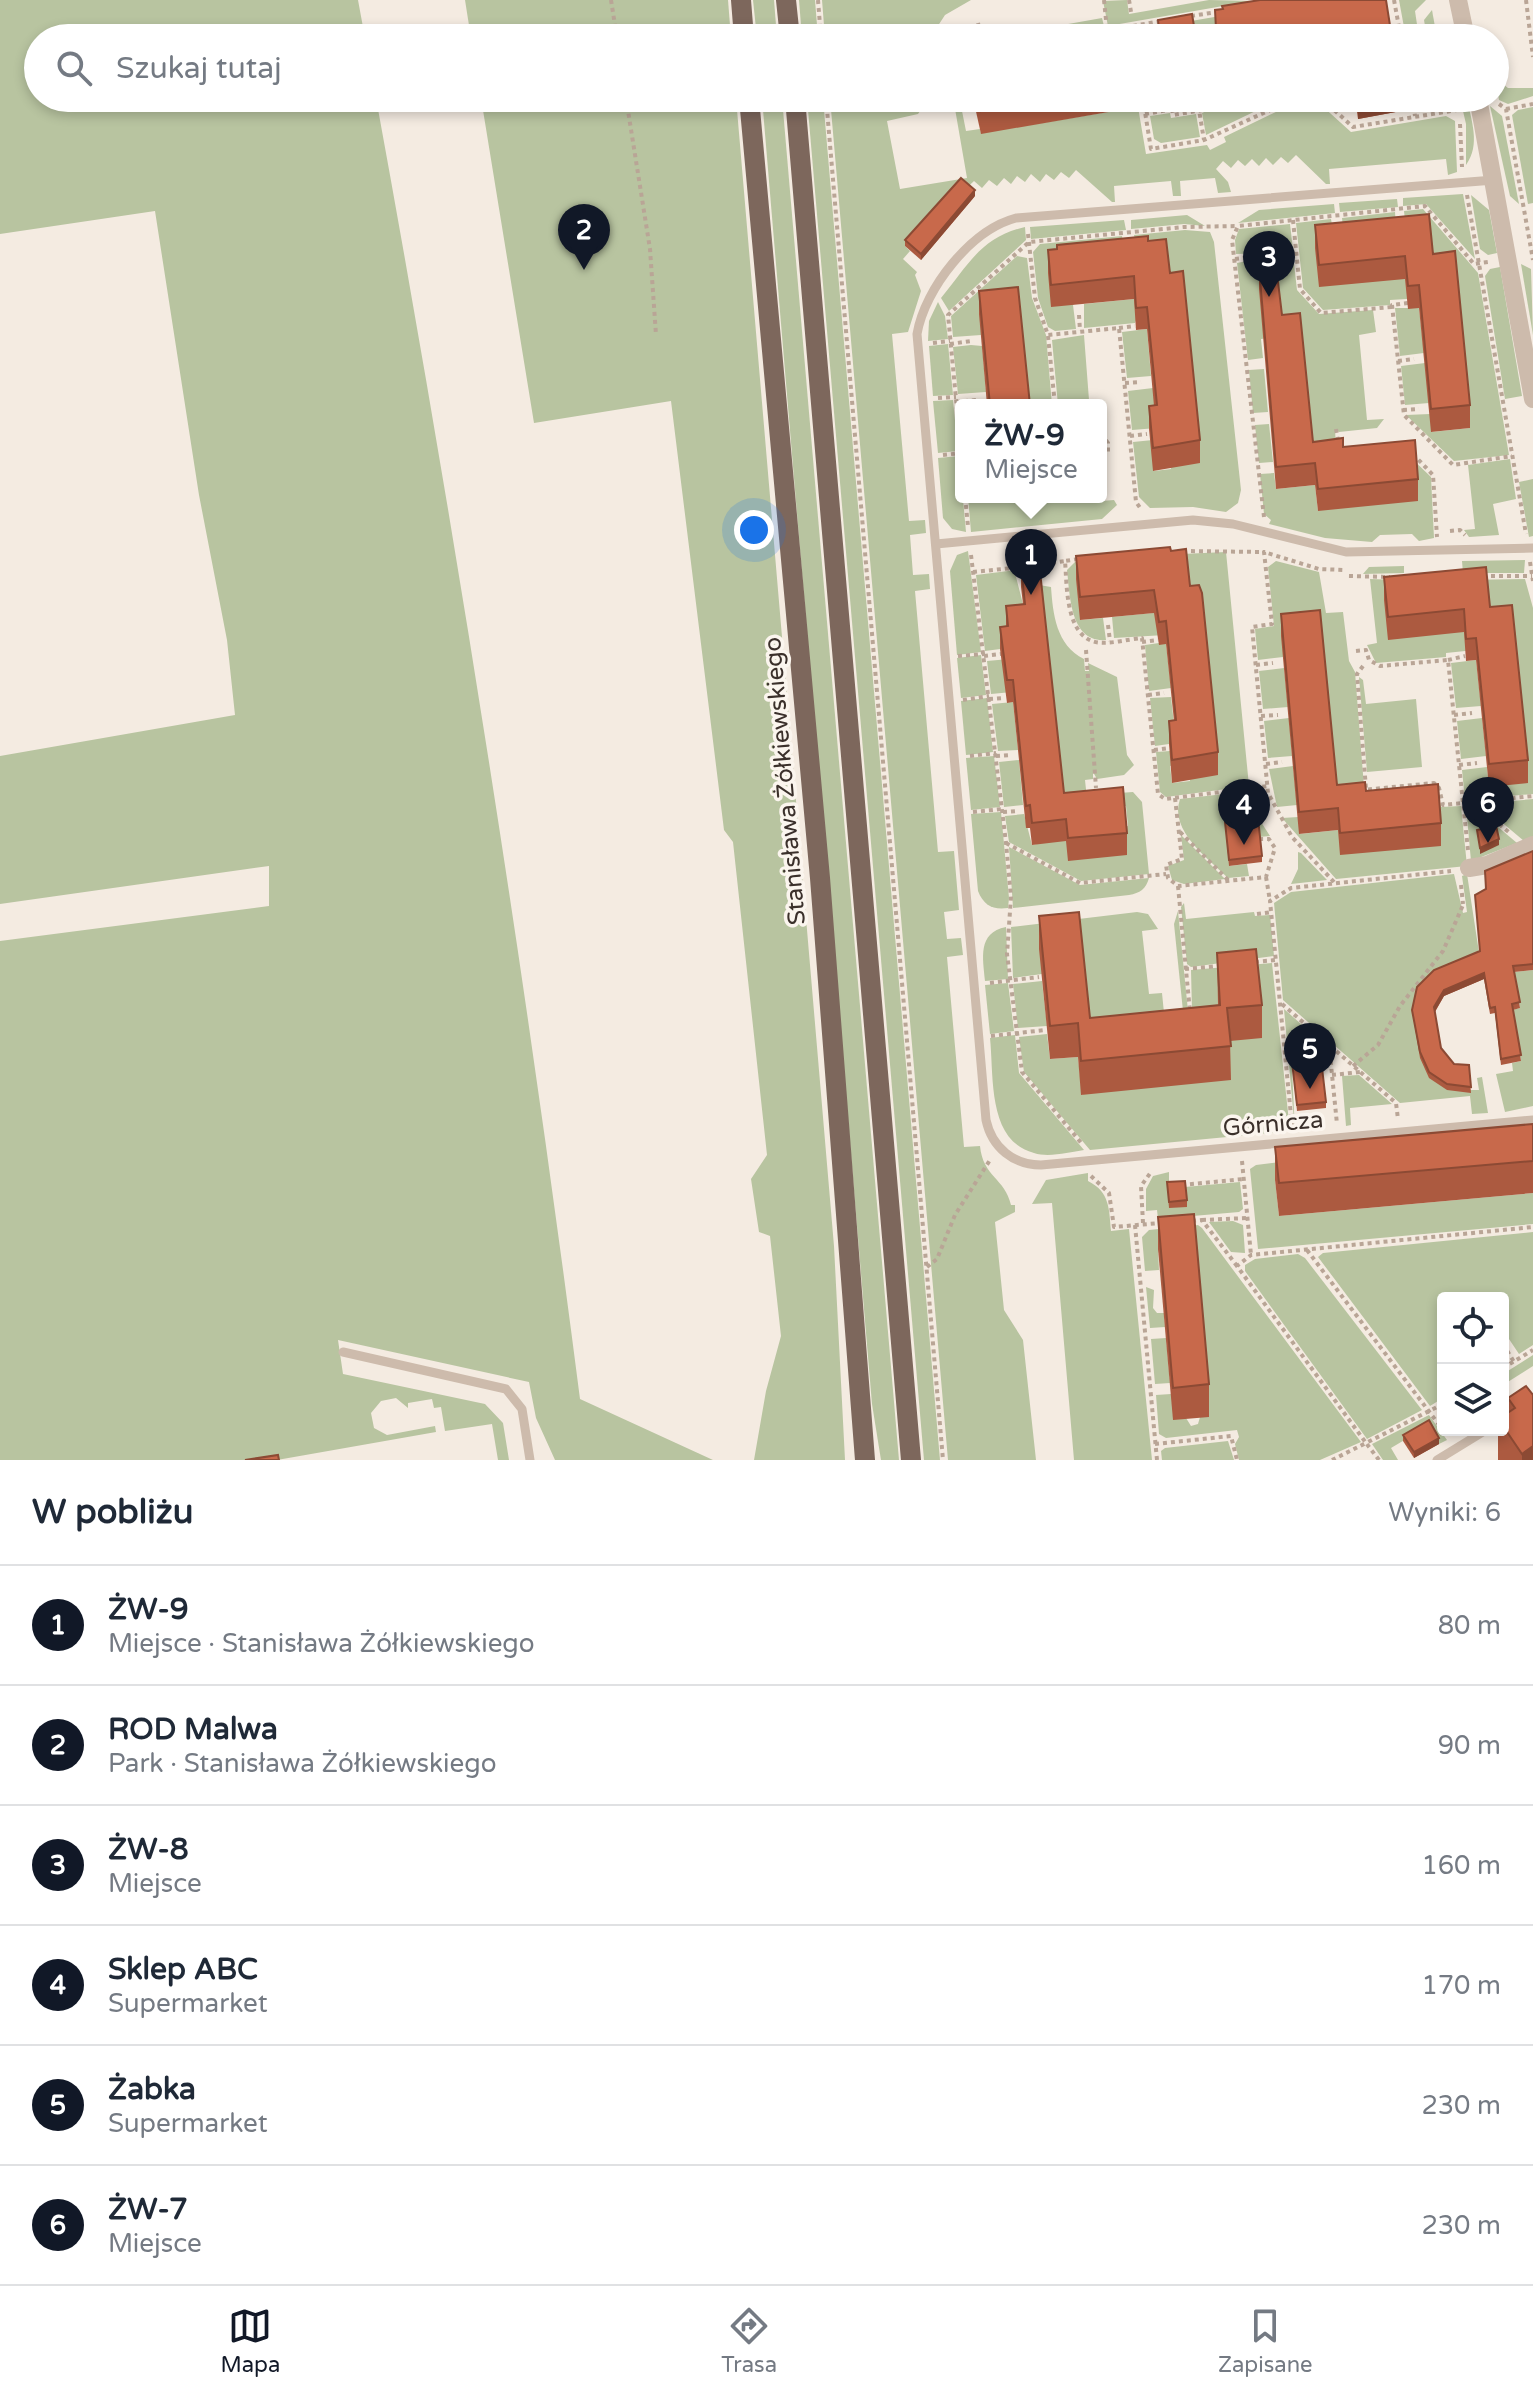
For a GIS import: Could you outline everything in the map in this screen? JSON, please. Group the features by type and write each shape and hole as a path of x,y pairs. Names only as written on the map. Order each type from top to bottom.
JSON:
{"main road":[{"path":"741,0 743,24"},
{"path":"786,0 789,24"},
{"name":"Stanisława Żółkiewskiego","path":"750,112 820,878 865,1460"},
{"path":"796,112 911,1460"}],"street":[{"path":"1458,0 1463,24"},
{"path":"1481,112 1533,399"},
{"path":"1464,869 1487,865 1529,846"}],"lane":[{"path":"999,1147 986,1120 918,345 919,323 934,290 982,232 1005,221 1026,216 1494,180"},
{"path":"936,544 1152,523 1217,521 1335,551 1530,548"},
{"name":"Górnicza","path":"999,1147 1017,1161 1041,1165 1533,1120"},
{"path":"343,1352 506,1389 522,1409 530,1460"},
{"path":"1437,1460 1476,1436"}],"path":[{"path":"611,0 615,24"},
{"path":"818,0 820,24"},
{"path":"1104,0 1106,24"},
{"path":"1129,0 1131,12"},
{"path":"1394,0 1398,24"},
{"path":"1526,0 1533,57"},
{"path":"1179,18 1224,11"},
{"path":"1143,24 1164,21"},
{"path":"1509,108 1533,104"},
{"path":"628,112 650,249 656,335"},
{"path":"827,112 943,1460"},
{"path":"1156,112 1145,114 1151,149 1204,140 1266,112"},
{"path":"1172,112 1173,115 1192,112"},
{"path":"1199,112 1204,140"},
{"path":"1339,112 1353,127 1443,112"},
{"path":"1414,112 1415,116"},
{"path":"1457,112 1465,182 1530,548 1532,578 1473,576"},
{"path":"1507,112 1531,232 1533,260"},
{"path":"1398,187 1402,219"},
{"path":"1335,193 1339,225"},
{"path":"956,399 948,315 1029,242 1238,226 1425,206 1474,264 1480,263"},
{"path":"1127,209 1130,241"},
{"path":"1026,216 1035,298 1048,335 1054,399"},
{"path":"1293,220 1300,289 1321,313 1408,303"},
{"path":"1238,226 1232,240 1262,514 1268,520 1264,532"},
{"path":"1235,259 1296,252"},
{"path":"1392,307 1405,417 1453,465 1512,456"},
{"path":"1079,315 1080,331"},
{"path":"1048,335 1135,326"},
{"path":"1110,328 1110,336"},
{"path":"1119,328 1136,502 1142,510 1151,511 1152,523"},
{"path":"950,344 971,341"},
{"path":"1398,361 1414,359"},
{"path":"1246,366 1253,365"},
{"path":"1125,383 1141,382"},
{"path":"1403,410 1419,409"},
{"path":"1252,419 1259,418"},
{"path":"1336,429 1340,451"},
{"path":"1130,436 1147,434"},
{"path":"1107,442 1108,452"},
{"path":"1408,450 1433,475 1438,523 1435,550"},
{"path":"1257,469 1264,468"},
{"path":"966,503 1006,843 1011,897 1007,954 1022,1072 1088,1151 1091,1178 1109,1193 1114,1227 1172,1222"},
{"path":"1182,551 1264,552 1319,569 1348,570"},
{"path":"1264,552 1272,624 1252,627 1268,786 1276,813 1298,844 1335,883"},
{"path":"973,572 1080,559"},
{"path":"1065,561 1069,608 1080,631 1093,642 1142,638 1158,794 1165,799 1268,786"},
{"path":"1349,576 1393,577"},
{"path":"1108,625 1110,641"},
{"path":"1142,642 1158,640"},
{"path":"1086,650 1096,788"},
{"path":"1356,651 1366,650 1369,660 1380,666 1465,656"},
{"path":"946,658 1001,654"},
{"path":"1353,1066 1378,1045 1400,1006 1443,951 1463,908 1463,803 1448,660"},
{"path":"1256,665 1273,663"},
{"path":"1363,666 1357,674 1366,789"},
{"path":"1148,695 1164,693"},
{"path":"950,701 1004,698"},
{"path":"1454,715 1472,713"},
{"path":"1261,716 1278,715"},
{"path":"1154,750 1169,748"},
{"path":"955,758 1010,755"},
{"path":"1266,764 1282,762"},
{"path":"1459,765 1477,763"},
{"path":"1360,805 1359,790 1434,783 1439,788 1443,805 1533,796"},
{"path":"1409,785 1411,801"},
{"path":"1175,798 1182,859 1166,865 1167,874 1178,886 1190,1016"},
{"path":"1473,802 1529,846"},
{"path":"960,813 1017,811"},
{"path":"1276,813 1287,813"},
{"path":"1178,830 1229,881"},
{"path":"1259,839 1269,839 1275,848 1266,877 1294,1142"},
{"path":"1006,843 1080,883 1167,874"},
{"path":"1270,901 1291,888 1464,869"},
{"path":"1178,886 1266,877"},
{"path":"1257,914 1272,912"},
{"path":"1246,963 1276,960"},
{"path":"1185,969 1231,965"},
{"path":"975,984 1039,977"},
{"path":"1280,1003 1396,1103 1399,1133"},
{"path":"1178,1017 1198,1015"},
{"path":"979,1037 1045,1030"},
{"path":"1329,1045 1338,1138"},
{"path":"1332,1075 1360,1072"},
{"path":"927,1267 937,1259 955,1215 999,1147"},
{"path":"1251,1255 1242,1161 1255,1160"},
{"path":"1143,1224 1141,1186 1148,1174 1158,1168"},
{"path":"1175,1185 1244,1179"},
{"path":"1187,1221 1247,1218"},
{"path":"1202,1220 1379,1460"},
{"path":"1135,1225 1157,1460"},
{"path":"1237,1266 1251,1255 1533,1227"},
{"path":"1307,1250 1437,1421"},
{"path":"1140,1278 1148,1277"},
{"path":"1145,1334 1153,1333"},
{"path":"1509,1365 1533,1350"},
{"path":"1509,1354 1514,1362"},
{"path":"1150,1390 1159,1389"},
{"path":"1332,1460 1437,1407"},
{"path":"1155,1444 1231,1436 1237,1460"}],"green space":[{"path":"0,0 358,0 362,24 24,24 24,112 378,112 487,747 536,1073 580,1399 713,1460 555,1460 536,1418 529,1382 338,1340 343,1374 485,1404 503,1423 509,1460 498,1460 492,1424 445,1431 441,1407 434,1408 432,1399 408,1403 408,1408 396,1398 381,1401 371,1413 374,1428 387,1435 435,1426 436,1432 277,1460 0,1460 0,941 269,906 269,866 0,904 0,756 235,715 227,640 199,495 155,211 0,234"},
{"path":"465,0 728,0 730,24 469,24"},
{"path":"753,0 774,0 776,24 756,24"},
{"path":"799,0 815,0 817,24 801,24"},
{"path":"822,0 971,0 945,15 939,24 824,24"},
{"path":"1127,0 1129,14 1209,0 1252,1 1108,24 1103,1"},
{"path":"1399,0 1426,0 1415,11 1417,24 1403,24"},
{"path":"1432,10 1434,24 1425,24 1424,20"},
{"path":"1220,16 1222,24 1174,24"},
{"path":"1102,18 1104,24 1068,24"},
{"path":"1509,88 1533,88 1533,96 1509,104"},
{"path":"1533,107 1533,203 1528,204 1512,115 1518,110"},
{"path":"483,112 737,112 834,1246 845,1460 754,1460 766,1391 781,1336 770,1236 759,1232 751,1179 767,1155 733,842 724,830 671,401 534,423"},
{"path":"763,112 783,112 899,1460 881,1460 872,1404"},
{"path":"808,112 824,112 940,1460 924,1460"},
{"path":"831,112 919,112 887,121 900,189 967,178 956,112 962,112 966,131 980,129 981,133 1108,112 1139,112 1146,154 1207,145 1210,150 1226,142 1224,137 1276,112 1329,112 1351,132 1446,116 1455,121 1457,172 1448,175 1446,159 1329,169 1330,184 1326,184 1296,155 1288,163 1281,157 1273,165 1266,158 1259,166 1252,159 1245,166 1238,160 1231,168 1223,161 1216,169 1228,182 1231,192 1218,193 1215,178 1180,181 1181,196 1173,196 1171,181 1114,186 1115,202 1076,170 1069,178 1061,172 1054,180 1046,174 1040,182 1031,174 1025,182 1017,176 1011,184 1004,178 997,186 989,180 982,188 974,181 905,246 910,251 903,259 917,272 915,275 921,291 908,332 892,334 909,521 925,520 926,533 910,535 913,575 929,574 930,589 915,591 938,852 954,851 959,910 944,912 947,939 961,938 963,955 947,957 964,1147 980,1146 985,1164 1004,1189 1011,1205 1015,1205 1015,1212 995,1222 1004,1310 1023,1340 1036,1460 948,1460"},
{"path":"1204,112 1254,112 1206,135"},
{"path":"1463,112 1470,112 1474,141 1466,165"},
{"path":"1491,112 1502,116 1519,204 1510,196"},
{"path":"1170,113 1171,118 1196,114 1200,137 1161,143 1154,139 1150,116"},
{"path":"1463,194 1475,259 1426,204 1403,206 1403,198"},
{"path":"1471,195 1489,210 1497,253 1488,255 1480,249"},
{"path":"1397,199 1398,207 1340,212 1339,203"},
{"path":"1334,204 1335,213 1238,223 1259,210"},
{"path":"1423,209 1478,273 1509,455 1454,461 1406,415 1430,414 1432,432 1470,428 1406,229 1404,211"},
{"path":"1395,212 1397,240 1345,245 1342,218"},
{"path":"1187,215 1205,226 1184,224 1131,229 1131,220"},
{"path":"1331,219 1334,236 1416,278 1407,299 1390,300 1390,305 1323,310 1303,288 1296,223"},
{"path":"1124,220 1126,230 1031,239 1030,227"},
{"path":"1290,224 1293,250 1275,252 1274,246 1266,247 1267,253 1236,254 1235,240 1239,229"},
{"path":"1025,227 1026,240 949,311 941,298 968,263 997,238"},
{"path":"1185,230 1210,232 1214,242 1241,490 1238,503 1226,512 1193,507 1150,508 1139,497 1133,442 1153,440 1154,471 1171,469 1134,235"},
{"path":"1122,236 1125,261 1073,305 1076,329 1055,331 1048,327 1038,298 1033,252 1040,244"},
{"path":"1293,255 1297,290 1319,314 1373,310 1376,332 1359,335 1367,420 1384,419 1377,428 1339,432 1335,429 1336,448 1314,472 1300,335 1261,339 1263,358 1248,360 1237,263 1267,257 1268,263 1276,262 1275,256"},
{"path":"1017,256 1027,258 1032,298 1046,335 1051,399 1024,399 981,335 953,337 951,316"},
{"path":"1521,264 1531,269 1533,335"},
{"path":"1500,267 1522,396 1505,399 1485,276 1490,269"},
{"path":"1144,298 1135,323 1084,328 1084,304"},
{"path":"938,302 945,316 948,339 928,341 929,321"},
{"path":"1395,308 1419,308 1424,353 1400,356"},
{"path":"1147,329 1151,376 1127,378 1122,332"},
{"path":"1084,335 1089,399 1057,399 1052,340"},
{"path":"948,344 953,395 933,396 929,346"},
{"path":"982,346 986,392 958,394 953,347"},
{"path":"1425,363 1429,403 1405,405 1401,366"},
{"path":"1264,369 1268,412 1253,413 1249,370"},
{"path":"1153,388 1157,428 1132,430 1128,391"},
{"path":"953,400 955,451 938,453 933,401"},
{"path":"1269,424 1273,462 1259,463 1255,425"},
{"path":"1406,453 1431,477 1434,538 1419,541 1412,534 1380,535 1372,542 1325,538 1269,524 1271,520 1264,514 1260,474 1274,473 1276,489 1315,485 1318,511"},
{"path":"955,456 955,503 963,503 966,532 952,529 943,518 938,458"},
{"path":"1510,459 1516,499 1493,504 1499,535 1469,537 1464,530 1475,529 1468,465"},
{"path":"1533,479 1533,536 1529,537 1519,482"},
{"path":"1114,500 1117,505 1102,519 971,532 969,503 1107,503"},
{"path":"968,551 981,652 957,655 950,571 957,555"},
{"path":"1226,552 1249,786 1166,797 1160,792 1156,752 1170,751 1175,765 1170,766 1172,783 1190,781 1160,555"},
{"path":"1150,555 1080,620 1103,618 1106,640 1085,634 1074,616 1067,570 1075,562"},
{"path":"1525,560 1524,573 1463,573 1462,561"},
{"path":"1276,561 1319,572 1326,613 1343,612 1349,661 1355,672 1364,787 1338,816 1283,657 1258,660 1255,629 1274,626 1268,567"},
{"path":"1049,566 1042,573 1015,573 1023,604 1039,585 1051,587 1058,628 1067,646 1084,659 1085,671 1089,671 1088,663 1117,677 1127,755 1134,765 1124,775 1097,779 1093,772 1093,779 1085,780 1089,818 1064,821 1008,648 985,651 976,575"},
{"path":"1404,566 1404,573 1363,574 1369,567"},
{"path":"1370,579 1402,580 1473,631 1475,650 1446,653 1446,657 1376,663 1367,645 1377,643"},
{"path":"1525,579 1533,608 1533,794 1465,800 1462,770 1487,767 1489,787 1490,629 1463,580"},
{"path":"1163,612 1165,635 1114,638 1112,617"},
{"path":"1166,644 1171,688 1149,691 1145,645"},
{"path":"981,655 986,695 961,698 957,658"},
{"path":"1009,659 1012,692 991,694 987,661"},
{"path":"1476,660 1481,706 1456,708 1451,663"},
{"path":"1284,668 1288,707 1263,709 1259,671"},
{"path":"1359,677 1363,680 1366,704 1416,699 1422,767 1367,772"},
{"path":"1171,697 1176,743 1155,746 1150,698"},
{"path":"987,698 993,752 966,755 961,701"},
{"path":"1013,702 1018,750 998,751 992,704"},
{"path":"1289,718 1292,756 1268,758 1264,721"},
{"path":"1482,718 1486,756 1461,759 1457,721"},
{"path":"994,756 1000,807 971,810 966,758"},
{"path":"1019,760 1023,805 1004,807 999,762"},
{"path":"1293,766 1297,805 1277,807 1269,769"},
{"path":"1415,786 1429,786 1437,790 1441,807 1461,806 1467,866 1336,879 1282,818 1298,817 1300,834 1338,830 1417,809"},
{"path":"1133,792 1142,802 1149,874 1081,881 1009,842 1005,816 1024,814 1032,845 1128,826 1126,806 1111,807 1105,794"},
{"path":"1233,793 1242,824 1261,822 1270,836 1259,837 1229,866 1247,864 1249,876 1228,878 1192,843 1180,822 1178,811 1180,799"},
{"path":"1533,799 1533,839 1524,841 1480,804"},
{"path":"1472,805 1517,843 1471,861 1466,806"},
{"path":"1001,812 1008,908 993,907 978,891 971,814"},
{"path":"1181,835 1225,879 1184,884 1172,880 1168,866 1184,860"},
{"path":"1009,847 1080,885 1149,878 1144,888 1133,894 1013,908"},
{"path":"1298,852 1327,880 1291,884 1298,869"},
{"path":"1454,874 1463,913 1467,912 1462,876 1467,874 1480,959 1417,993 1447,1090 1479,1090 1477,1078 1482,1077 1488,1113 1472,1114 1470,1096 1400,1103 1283,1000 1274,903 1291,892"},
{"path":"1184,903 1186,919 1254,912 1255,916 1270,915 1274,956 1191,967 1187,964 1181,907"},
{"path":"1178,911 1188,1011 1183,1011 1174,924"},
{"path":"1137,912 1148,914 1158,929 1142,931 1149,994 1162,993 1164,1013 1100,1053 1040,949 1042,974 1013,978 1011,927"},
{"path":"1006,927 1008,979 985,981 983,955 986,941 997,930"},
{"path":"1272,963 1290,1131 1090,1150 1024,1072 1019,1037 1047,1034 1050,1059 1078,1057 1082,1095 1219,1007 1192,1011 1191,970"},
{"path":"1533,970 1533,1106 1505,1112 1496,1074 1513,1071 1512,1063 1521,1061 1512,1010 1520,1008 1514,972"},
{"path":"1042,981 1047,1026 1018,1028 1013,984"},
{"path":"1008,983 1014,1031 990,1034 985,985"},
{"path":"1284,1009 1326,1046 1328,1065 1292,1069 1295,1131"},
{"path":"1015,1035 1019,1073 1084,1150 1052,1155 1034,1153 1019,1146 1008,1135 996,1105 990,1038"},
{"path":"1359,1075 1392,1104 1350,1108 1351,1125 1346,1126 1342,1076"},
{"path":"1289,1161 1275,1180 1279,1216 1533,1193 1533,1224 1258,1249 1250,1169 1256,1165"},
{"path":"1169,1172 1169,1207 1185,1187 1240,1182 1243,1209 1239,1212 1158,1219 1157,1210 1146,1211 1146,1189 1153,1176"},
{"path":"1088,1173 1088,1181 1101,1190 1107,1202 1111,1231 1129,1229 1152,1460 1074,1460 1052,1203 1032,1204 1046,1180"},
{"path":"1233,1221 1243,1225 1245,1253 1231,1252 1209,1222"},
{"path":"1198,1225 1361,1442 1320,1460 1239,1460 1235,1444 1239,1437 1237,1430 1166,1438 1159,1434 1156,1395 1171,1394 1191,1426 1198,1424 1200,1417 1209,1416 1158,1250 1159,1270 1145,1271 1142,1237 1149,1230"},
{"path":"1533,1232 1533,1345 1519,1354 1509,1339 1509,1292 1437,1292 1437,1402 1430,1406 1318,1257 1323,1253"},
{"path":"1298,1254 1305,1258 1422,1410 1367,1439 1245,1271 1245,1265 1255,1259"},
{"path":"1146,1287 1154,1290 1153,1308 1157,1313 1164,1313 1165,1327 1150,1328"},
{"path":"1166,1338 1170,1383 1155,1384 1151,1339"},
{"path":"1533,1355 1533,1366 1509,1381 1509,1370"},
{"path":"1429,1415 1437,1426 1437,1436 1444,1436 1447,1440 1439,1444 1428,1426 1391,1448 1398,1460 1383,1460 1372,1444"},
{"path":"1228,1441 1234,1460 1162,1460 1161,1451 1165,1448"}],"building":[{"path":"1260,0 1386,0 1390,24 1216,24 1215,10 1223,9 1222,6"},
{"path":"1192,14 1194,24 1158,24 1158,20"},
{"path":"961,178 975,190 921,254 905,240"},
{"path":"1429,214 1433,254 1455,251 1470,405 1431,409 1419,285 1408,286 1405,256 1319,265 1315,225"},
{"path":"1148,236 1148,241 1166,239 1170,273 1183,271 1200,440 1153,448 1149,406 1157,405 1147,307 1136,308 1134,276 1051,285 1048,250 1057,249 1057,245"},
{"path":"1276,265 1282,315 1300,313 1313,442 1343,438 1343,447 1415,440 1418,479 1318,489 1315,463 1276,467 1259,267"},
{"path":"1018,287 1029,399 989,399 979,291"},
{"path":"1170,547 1171,551 1186,549 1190,586 1199,585 1202,593 1218,752 1172,760 1169,721 1176,720 1166,621 1159,622 1154,590 1080,597 1076,556"},
{"path":"1039,562 1064,793 1123,787 1127,833 1068,838 1066,819 1032,823 1030,805 1026,806 1013,680 1007,680 1000,627 1008,626 1006,606 1025,604 1021,565"},
{"path":"1486,567 1490,607 1512,605 1528,760 1489,764 1476,638 1466,639 1464,609 1388,617 1384,577"},
{"path":"1320,610 1337,785 1365,782 1366,791 1438,784 1441,823 1340,833 1338,808 1299,812 1281,614"},
{"path":"1493,812 1499,839 1480,848 1477,830 1482,829 1481,813"},
{"path":"1258,818 1262,856 1229,860 1225,822"},
{"path":"1533,851 1533,964 1513,966 1520,1002 1512,1004 1521,1055 1501,1059 1495,1007 1490,1008 1484,973 1444,990 1434,1007 1441,1048 1454,1064 1469,1065 1471,1087 1447,1084 1429,1072 1420,1052 1412,1010 1417,987 1434,970 1480,951 1475,895 1486,889 1485,871"},
{"path":"1079,912 1090,1018 1220,1005 1217,953 1256,949 1262,1005 1227,1008 1231,1046 1081,1061 1078,1023 1050,1026 1039,916"},
{"path":"1321,1059 1326,1102 1297,1105 1292,1062"},
{"path":"1533,1124 1533,1161 1279,1183 1275,1147"},
{"path":"1185,1181 1187,1200 1169,1202 1167,1182"},
{"path":"1194,1214 1209,1384 1173,1388 1158,1217"},
{"path":"1526,1386 1533,1395 1533,1446 1522,1454 1509,1435 1509,1412 1515,1408 1509,1397"},
{"path":"1429,1420 1439,1438 1414,1452 1403,1435"},
{"path":"278,1455 279,1460 245,1460"}],"place":[{"name":"ROD Malwa","path":"584,270"},
{"name":"ŻW-8","path":"1269,297"},
{"name":"ŻW-9","path":"1031,595"},
{"name":"ŻW-7","path":"1488,843"},
{"name":"Sklep ABC","path":"1244,845"},
{"name":"Żabka","path":"1310,1089"}]}
